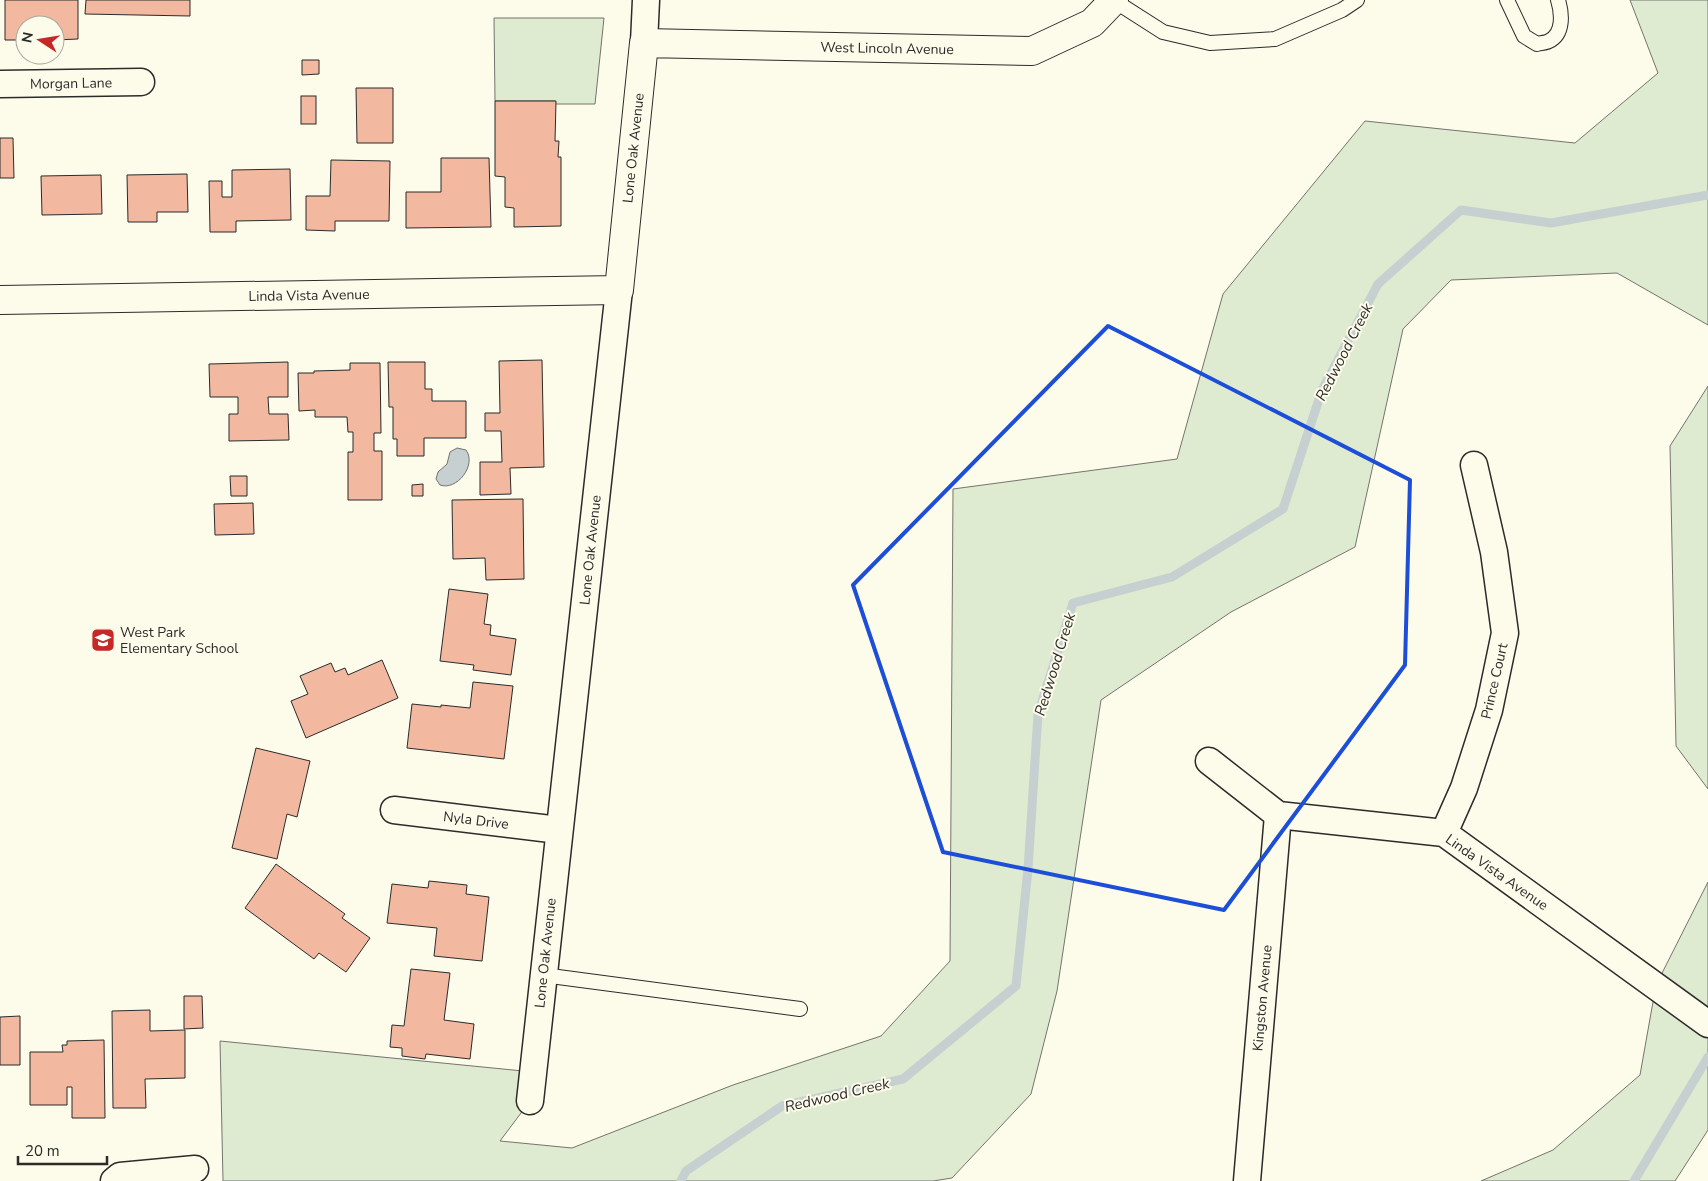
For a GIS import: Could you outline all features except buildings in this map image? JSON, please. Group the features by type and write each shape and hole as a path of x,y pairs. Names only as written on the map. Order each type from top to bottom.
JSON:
{"street":[{"name":"Lone Oak Avenue","path":"530,1100 618,290 644,43 646,0"},
{"name":"West Lincoln Avenue","path":"644,43 1032,51 1092,24 1114,0"},
{"name":"Morgan Lane","path":"0,84 142,82"},
{"name":"Linda Vista Avenue","path":"0,300 618,290"},
{"name":"Prince Court","path":"1444,833 1464,788 1489,710 1504,632 1494,552 1474,465"},
{"path":"1209,760 1278,815"},
{"name":"Nyla Drive","path":"394,810 559,830"},
{"name":"Linda Vista Avenue","path":"1278,815 1444,833 1707,1023"},
{"name":"Kingston Avenue","path":"1247,1181 1278,815"},
{"path":"114,1181 120,1176 195,1169"}],"lane":[{"path":"1114,0 1163,32 1210,43 1274,39 1342,10 1358,0"},
{"path":"1507,0 1524,36 1537,44 1550,41 1559,30 1561,12 1558,0"},
{"path":"543,975 800,1009"}],"highlighted area":[{"path":"1108,326 1410,480 1405,665 1224,910 943,852 853,585"}],"green space":[{"path":"1630,0 1708,0 1708,325 1617,273 1451,280 1403,329 1355,547 1231,612 1101,700 1057,991 1031,1094 952,1178 933,1181 223,1181 220,1041 533,1072 530,1101 500,1141 572,1148 733,1085 881,1036 950,961 953,489 1177,459 1223,294 1365,121 1575,143 1658,73"},
{"path":"494,18 604,18 595,104 555,104 555,101 495,101"},
{"path":"1708,386 1708,789 1676,746 1670,446"},
{"path":"1708,882 1708,1130 1675,1181 1481,1181 1553,1150 1640,1075 1656,985"}],"shaded area":[{"path":"457,448 466,450 469,456 467,469 459,481 446,486 440,485 436,479 438,472 447,464 450,452"}],"waterway":[{"name":"Redwood Creek","path":"681,1181 686,1171 782,1106 903,1079 1016,986 1028,869 1038,714 1073,603 1172,577 1283,509 1322,390 1378,284 1461,210 1551,223 1708,195"},
{"path":"1634,1181 1708,1057"}],"place":[{"name":"West Park Elementary School","path":"103,640"}]}
